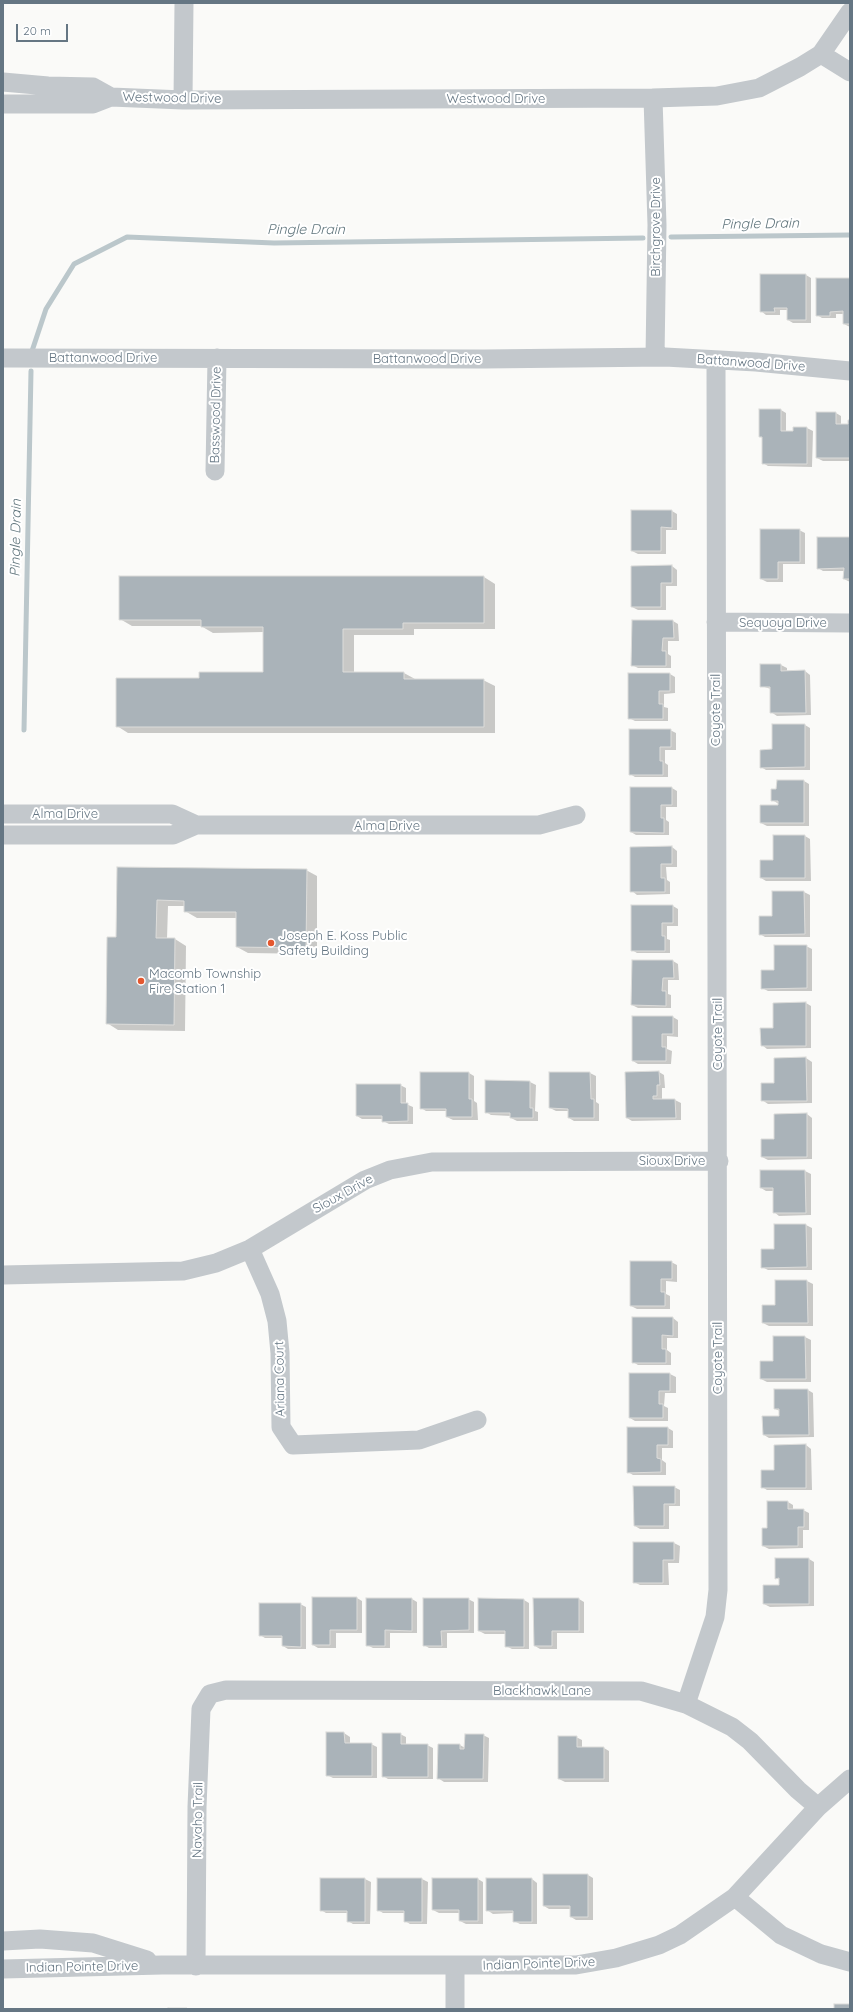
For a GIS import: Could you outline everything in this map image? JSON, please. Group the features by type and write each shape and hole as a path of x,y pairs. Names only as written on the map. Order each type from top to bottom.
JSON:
{"street":[{"path":"183,100 184,3"},
{"name":"Westwood Drive","path":"3,82 48,86 92,87 111,96 183,100 653,98 717,96 759,88 800,67 821,54 850,12"},
{"path":"821,54 850,72"},
{"name":"Westwood Drive","path":"3,104 93,104 111,96"},
{"name":"Birchgrove Drive","path":"653,98 657,225 655,357"},
{"name":"Battanwood Drive","path":"3,358 484,359 655,357 716,360 850,371"},
{"name":"Basswood Drive","path":"215,471 217,358"},
{"name":"Coyote Trail","path":"686,1704 715,1617 718,1590 719,1161 716,360"},
{"name":"Sequoya Drive","path":"716,622 850,623"},
{"name":"Alma Drive","path":"3,814 172,814 196,825"},
{"name":"Alma Drive","path":"3,835 173,835 196,825 539,825 576,815"},
{"name":"Sioux Drive","path":"3,1275 183,1271 216,1263 250,1249 365,1180 390,1170 409,1165 432,1162 719,1161"},
{"name":"Ariana Court","path":"250,1249 270,1294 277,1321 280,1353 281,1427 293,1445 419,1440 477,1420"},
{"name":"Blackhawk Lane","path":"226,1690 641,1691 686,1704 716,1717 750,1741 798,1790 818,1808"},
{"name":"Navaho Trail","path":"196,1966 197,1807 201,1709 210,1694 226,1690"},
{"name":"Indian Pointe Drive","path":"3,1969 162,1965 576,1965 616,1958 659,1945 680,1935 735,1897 818,1808 850,1779"},
{"path":"735,1897 781,1934 822,1954 850,1962"},
{"name":"Indian Pointe Drive","path":"3,1941 40,1939 93,1943 162,1965"},
{"path":"454,2009 455,1966"}],"building":[{"path":"760,274 806,274 806,320 787,320 787,308 774,308 775,312 760,312"},
{"path":"816,278 850,278 850,324 843,324 843,311 830,312 830,316 816,316"},
{"path":"759,409 781,409 781,431 793,431 793,427 807,427 807,464 762,464 762,437 759,437"},
{"path":"816,412 836,412 836,424 848,424 848,420 850,420 850,458 816,458"},
{"path":"631,510 672,510 672,528 661,527 661,551 631,551"},
{"path":"760,529 800,529 800,562 778,562 778,579 760,579"},
{"path":"817,537 850,537 850,579 843,579 844,568 817,569"},
{"path":"672,565 672,583 661,583 661,607 631,607 631,566"},
{"path":"119,576 484,576 484,623 403,623 403,629 343,629 343,672 404,672 404,679 484,679 484,727 116,727 116,678 199,678 199,672 263,672 263,627 201,627 201,620 119,620"},
{"path":"632,620 673,620 674,638 663,638 662,651 666,651 666,666 631,666"},
{"path":"760,664 781,664 781,671 805,670 806,713 770,713 770,687 760,687"},
{"path":"628,673 670,673 670,691 659,691 659,704 663,704 663,719 628,719"},
{"path":"772,724 805,724 805,767 760,768 760,750 772,749"},
{"path":"629,729 671,729 671,747 660,747 660,761 663,761 663,775 629,775"},
{"path":"777,780 804,780 804,823 760,823 760,805 778,805 778,801 771,801 771,789 776,789"},
{"path":"630,787 672,787 672,805 661,805 661,818 664,818 664,833 630,832"},
{"path":"773,835 805,835 805,878 760,878 760,860 773,860"},
{"path":"672,846 672,864 661,864 661,878 665,878 665,892 630,892 630,847"},
{"name":"Joseph E. Koss Public Safety Building","path":"117,867 307,869 306,948 236,947 236,912 184,912 184,901 157,900 156,938 175,938 174,1025 106,1024 107,937 116,937"},
{"path":"772,891 804,891 805,934 759,935 759,916 772,916"},
{"path":"631,905 673,905 673,923 662,923 662,936 665,936 665,951 631,951"},
{"path":"774,945 807,945 807,988 761,989 761,970 774,970"},
{"path":"632,960 673,960 674,978 663,978 662,991 666,991 666,1006 631,1005"},
{"path":"806,1002 806,1046 761,1046 760,1028 773,1028 773,1003"},
{"path":"632,1016 673,1016 673,1034 662,1034 662,1047 666,1047 666,1061 632,1061"},
{"path":"806,1057 807,1101 761,1101 761,1083 774,1083 774,1058"},
{"path":"659,1071 660,1085 657,1085 657,1096 653,1096 653,1099 675,1099 676,1118 626,1118 625,1072"},
{"path":"420,1072 469,1072 469,1099 472,1099 472,1117 446,1117 446,1109 420,1109"},
{"path":"549,1072 590,1072 591,1099 594,1099 594,1118 568,1118 568,1109 549,1108"},
{"path":"485,1080 530,1081 530,1108 533,1108 533,1118 510,1118 510,1113 485,1113"},
{"path":"356,1084 401,1084 401,1103 408,1103 408,1121 382,1122 382,1116 356,1116"},
{"path":"807,1113 807,1157 761,1157 761,1139 774,1139 774,1114"},
{"path":"760,1170 805,1170 806,1213 773,1213 773,1188 760,1188"},
{"path":"774,1224 806,1224 807,1267 761,1268 761,1249 774,1249"},
{"path":"630,1261 672,1261 672,1279 661,1279 661,1292 665,1292 665,1306 630,1306"},
{"path":"775,1280 807,1280 808,1323 762,1323 762,1305 775,1305"},
{"path":"632,1317 673,1317 673,1336 662,1335 662,1349 666,1349 666,1363 632,1363"},
{"path":"773,1336 805,1336 806,1379 760,1379 760,1361 773,1361"},
{"path":"629,1373 670,1373 670,1391 659,1391 659,1404 663,1404 663,1418 629,1418"},
{"path":"774,1389 808,1389 809,1435 763,1435 762,1416 779,1416 779,1409 774,1409"},
{"path":"627,1427 668,1427 668,1445 657,1445 657,1458 661,1459 661,1472 627,1473"},
{"path":"806,1444 806,1488 761,1488 761,1470 774,1470 774,1445"},
{"path":"633,1486 675,1486 675,1504 664,1504 664,1526 634,1526"},
{"path":"767,1501 788,1501 788,1509 804,1509 804,1527 798,1527 798,1546 762,1546 762,1528 767,1528"},
{"path":"633,1542 674,1542 674,1560 663,1560 663,1583 633,1583"},
{"path":"775,1558 809,1558 809,1604 763,1604 763,1585 779,1585 779,1578 775,1579"},
{"path":"312,1597 357,1597 357,1630 330,1630 330,1645 312,1645"},
{"path":"366,1598 412,1598 412,1631 385,1630 385,1646 366,1646"},
{"path":"423,1598 469,1598 469,1630 441,1631 442,1646 423,1646"},
{"path":"478,1598 524,1599 524,1647 505,1647 505,1631 478,1631"},
{"path":"533,1598 579,1598 579,1631 552,1631 552,1646 534,1646"},
{"path":"259,1603 301,1603 301,1647 282,1646 282,1636 259,1636"},
{"path":"326,1732 344,1732 345,1743 372,1743 372,1776 326,1776"},
{"path":"382,1733 401,1733 401,1744 428,1744 428,1777 382,1777"},
{"path":"465,1734 484,1734 483,1779 437,1779 438,1744 460,1744 460,1749 464,1749"},
{"path":"558,1736 577,1736 577,1747 604,1747 604,1779 558,1779"},
{"path":"543,1874 588,1874 588,1917 570,1917 570,1906 543,1906"},
{"path":"320,1878 365,1878 365,1922 347,1922 347,1911 320,1911"},
{"path":"377,1878 422,1878 422,1922 404,1922 404,1911 377,1911"},
{"path":"432,1878 478,1878 478,1921 459,1921 459,1910 432,1910"},
{"path":"486,1878 532,1878 532,1922 513,1922 513,1911 486,1911"},
{"path":"834,2004 850,2004 850,2009 834,2009"},
{"path":"187,2008 187,2009 168,2009"}],"waterway":[{"name":"Pingle Drain","path":"671,237 850,235"},
{"name":"Pingle Drain","path":"32,351 46,309 74,264 127,237 274,243 643,238"},
{"name":"Pingle Drain","path":"24,730 31,371"}],"place":[{"name":"Joseph E. Koss Public Safety Building","path":"271,943"},
{"name":"Macomb Township Fire Station 1","path":"141,981"}]}
